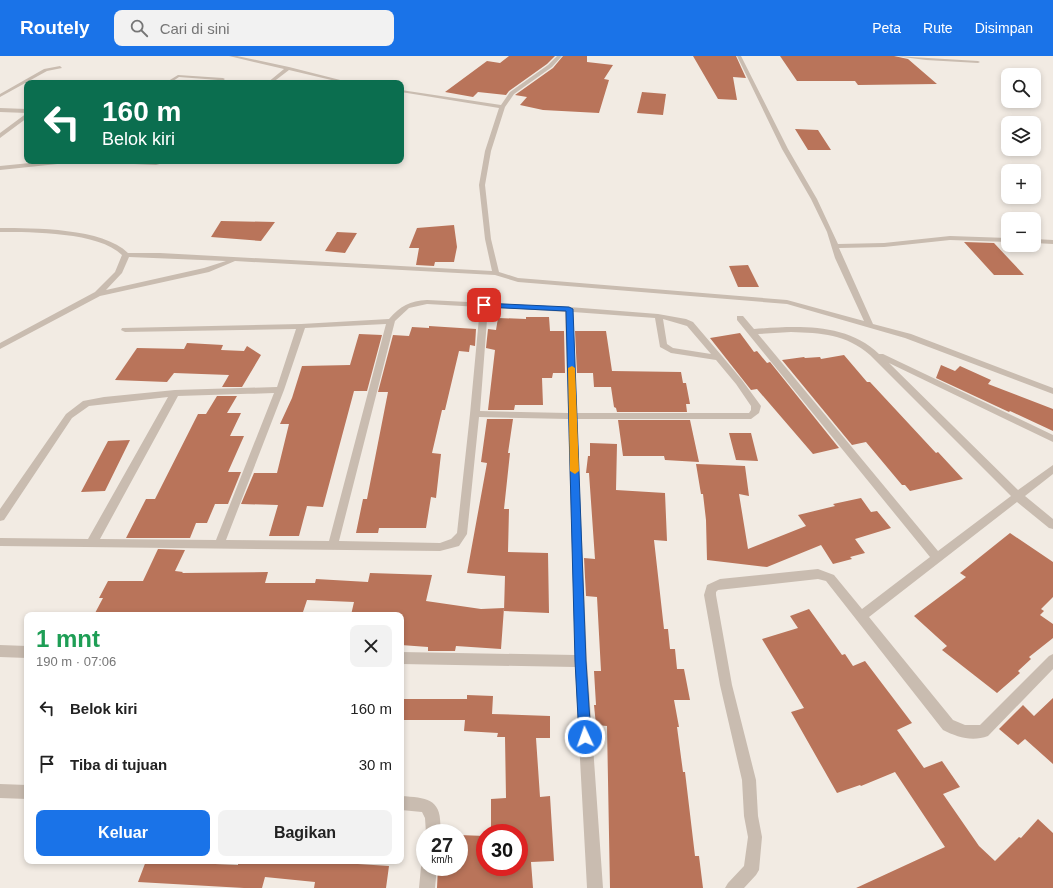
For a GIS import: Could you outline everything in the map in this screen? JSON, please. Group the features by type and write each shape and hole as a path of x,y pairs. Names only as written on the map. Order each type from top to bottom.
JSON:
{"street":[{"path":"232,56 338,80"},
{"path":"496,273 488,239 482,185 488,151 502,107 512,92 550,66 560,56"},
{"path":"739,56 785,149 814,199 830,232 869,324"},
{"path":"897,56 926,60 978,62"},
{"path":"28,80 46,70 60,67"},
{"path":"273,80 289,68"},
{"path":"172,80 178,76 223,79 222,80"},
{"path":"0,96 24,82"},
{"path":"404,91 502,107"},
{"path":"0,110 24,111"},
{"path":"0,136 24,117"},
{"path":"0,168 41,164"},
{"path":"0,230 51,233 94,239 116,246 126,255 160,255 496,273 518,280 787,302 908,336 1053,391"},
{"path":"835,246 884,245 950,238 1001,240"},
{"path":"1041,241 1053,242"},
{"path":"98,294 118,273 126,255"},
{"path":"0,346 98,294 206,270 237,259"},
{"path":"333,545 391,321 408,304 417,302 569,309 678,320 690,324 719,358 756,406 755,414 743,416 573,416 475,414"},
{"path":"0,542 440,547 455,543 462,534 475,414 484,305"},
{"path":"569,309 581,661 595,888"},
{"path":"659,317 663,345 665,347 672,350 719,358"},
{"path":"740,318 937,557"},
{"path":"125,330 301,326 391,321"},
{"path":"219,545 280,390 298,339 301,326"},
{"path":"753,332 817,331 838,334 854,340 873,353 1053,439"},
{"path":"873,353 1017,496 1053,525"},
{"path":"0,517 69,416 76,409 86,403 175,393 280,390"},
{"path":"91,544 175,393"},
{"path":"860,617 1053,469"},
{"path":"733,888 751,870 755,837 751,816 749,780 726,685 710,591 712,588 720,584 818,574 830,578 948,725 962,732 976,733 983,731 1053,660"},
{"path":"0,651 24,652"},
{"path":"404,658 581,661"},
{"path":"0,791 24,792"},
{"path":"404,803 425,804 431,811 434,824"},
{"path":"427,888 428,876"}],"building":[{"path":"509,56 555,56 547,64 509,91 506,95 478,92 473,97 445,92 487,61 500,63"},
{"path":"563,56 587,56 587,62 613,65 604,79 609,80 599,113 543,110 520,105 527,97 515,95 553,68"},
{"path":"693,56 736,56 746,78 733,77 737,100 718,99"},
{"path":"780,56 894,56 908,59 937,84 858,85 855,81 797,81"},
{"path":"642,92 666,94 663,115 637,113"},
{"path":"795,129 818,130 831,150 808,150"},
{"path":"221,221 275,222 261,241 211,237"},
{"path":"454,225 457,247 454,262 435,262 434,266 416,265 419,248 409,248 417,228"},
{"path":"337,232 357,233 345,253 325,251"},
{"path":"964,242 994,243 1024,275 994,275"},
{"path":"748,265 759,287 738,287 729,266"},
{"path":"526,317 549,317 550,331 564,331 565,373 553,373 552,378 542,378 543,405 515,405 514,410 488,410 495,350 486,348 488,329 496,330 498,318 526,319"},
{"path":"429,326 476,329 475,346 470,345 469,352 459,351 445,410 442,410 432,453 441,454 436,498 431,497 426,528 379,528 378,533 356,533 363,499 367,499 388,392 378,392 393,335 409,336 412,327 429,328"},
{"path":"575,331 606,331 612,371 681,372 683,383 686,383 690,404 686,404 687,412 617,412 616,408 614,407 611,387 594,387 593,373 577,373"},
{"path":"740,333 754,352 757,351 767,363 770,362 839,448 813,454 757,389 751,390 710,338"},
{"path":"359,334 382,335 367,391 354,391 323,507 307,506 299,536 269,536 278,505 241,504 254,473 277,473 289,424 280,424 292,398 302,366 350,365"},
{"path":"187,343 223,345 221,350 244,351 247,346 261,355 242,387 222,387 229,375 174,373 167,382 115,380 137,348 184,349"},
{"path":"844,355 867,382 870,382 936,453 938,452 963,479 910,491 905,485 902,485 866,442 852,445 782,360 804,357 820,357 821,359"},
{"path":"941,365 955,371 960,366 991,380 988,384 1053,409 1053,431 936,378"},
{"path":"217,396 237,396 227,413 241,413 230,436 244,436 228,472 241,472 228,504 215,504 207,523 196,523 190,538 126,538 146,499 155,499 198,414 206,414"},
{"path":"487,419 513,419 508,453 510,453 504,509 509,509 508,552 548,553 549,613 504,611 505,576 467,573 487,463 481,462"},
{"path":"618,420 690,420 699,462 665,460 664,456 623,456"},
{"path":"729,433 751,433 758,461 736,460"},
{"path":"130,440 105,491 81,492 108,441"},
{"path":"590,443 617,444 616,490 665,493 667,541 654,540 664,629 668,629 670,649 675,649 677,669 684,669 690,700 674,700 679,727 677,727 683,772 685,772 695,856 699,856 703,888 610,888 607,726 596,725 594,705 596,705 594,671 601,671 597,597 586,596 584,558 595,559 589,473 586,473 588,456 590,456"},
{"path":"696,464 745,466 749,496 739,494 748,549 806,526 798,515 835,506 833,504 861,498 871,512 877,511 891,528 855,539 865,553 850,557 852,559 833,564 821,545 767,567 707,560 706,520 703,494 701,494"},
{"path":"1010,533 1053,562 1053,597 1041,609 1044,611 1040,615 1053,624 1053,638 1029,657 1031,659 1018,671 1020,673 997,693 942,650 947,646 914,616 966,577 960,573"},
{"path":"158,549 185,550 175,571 183,572 182,573 268,572 265,583 315,583 316,579 368,582 370,573 432,575 426,601 481,609 504,608 501,649 456,646 455,651 428,651 428,647 404,645 404,612 352,612 354,602 307,600 303,612 96,612 103,598 99,598 108,581 143,581"},
{"path":"809,609 842,655 845,654 853,666 865,661 912,723 897,730 924,768 942,761 960,787 943,794 979,846 995,861 1019,837 1021,838 1038,819 1053,833 1053,888 856,888 945,847 895,772 861,786 860,785 837,793 791,712 804,708 762,639 798,628 790,616"},
{"path":"467,695 493,696 492,714 550,716 550,738 536,738 540,797 550,796 554,861 531,862 533,888 437,888 438,876 468,876 468,835 476,836 476,876 528,876 528,824 491,824 491,799 506,798 505,737 497,737 498,733 464,731 465,720 404,720 404,699 467,699"},
{"path":"1053,698 1053,764 1025,739 1018,745 999,729 1023,705 1034,716"},
{"path":"145,864 358,864 389,866 386,888 314,888 315,882 265,877 262,888 138,882"}],"slow traffic":[{"path":"572,368 575,471"}],"route":[{"path":"484,305 569,309 585,737"}]}
